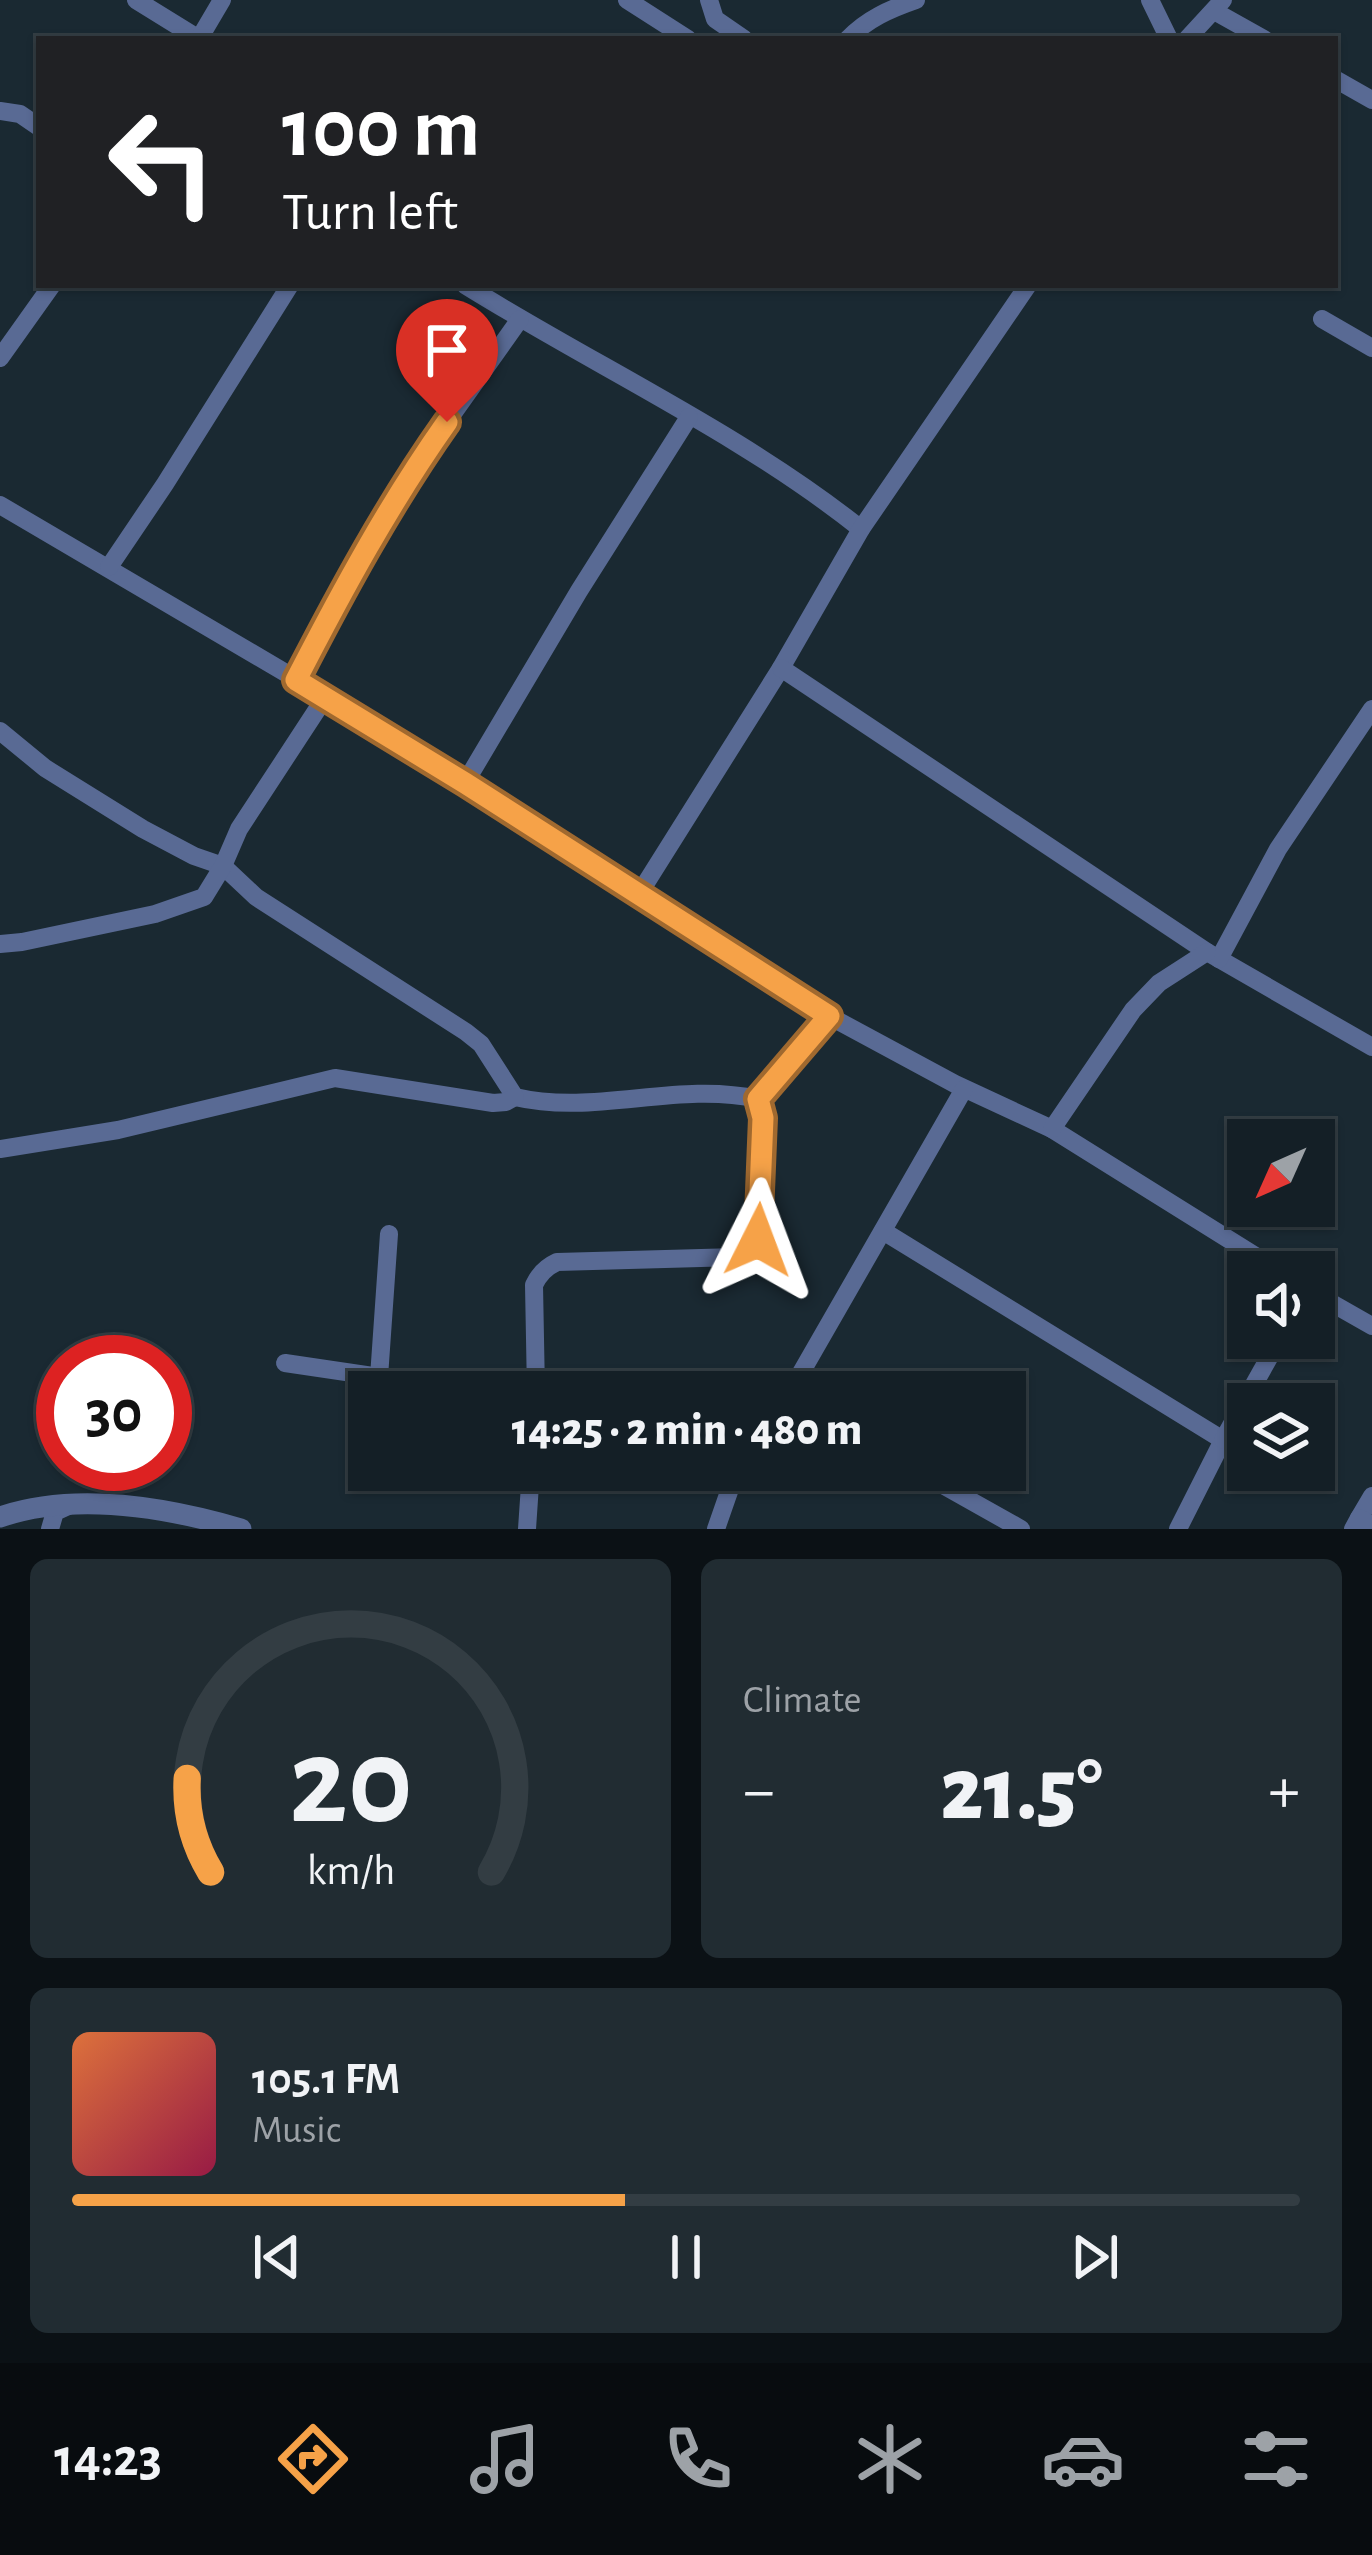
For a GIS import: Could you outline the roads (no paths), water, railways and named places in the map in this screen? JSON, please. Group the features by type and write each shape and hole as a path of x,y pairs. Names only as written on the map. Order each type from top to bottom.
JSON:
{"street":[{"path":"136,0 194,36"},
{"path":"201,36 222,0"},
{"path":"627,0 683,36"},
{"path":"709,0 715,19 740,36"},
{"path":"850,36 884,12 916,0"},
{"path":"1150,0 1167,36"},
{"path":"1190,36 1218,6 1260,36"},
{"path":"1338,81 1372,100"},
{"path":"0,111 20,114 36,126"},
{"path":"0,358 50,288"},
{"path":"109,567 288,288"},
{"path":"470,288 689,417 829,504 860,529"},
{"path":"639,894 781,668 860,529 1026,288"},
{"path":"296,680 353,570 422,457 520,319"},
{"path":"1322,319 1372,348"},
{"path":"465,783 689,417"},
{"path":"0,505 465,783 829,1016 964,1089 1052,1129 1247,1251"},
{"path":"781,668 1213,955 1372,1047"},
{"path":"0,944 155,914 200,900 212,887 239,829 324,699"},
{"path":"1052,1129 1133,1010 1159,983 1213,955 1372,709"},
{"path":"0,731 45,768 142,829 223,866 256,897 466,1032 481,1044 515,1097"},
{"path":"758,1099 829,1016"},
{"path":"0,1148 118,1130 335,1078 493,1103 515,1097 589,1104 697,1092 758,1099"},
{"path":"802,1371 964,1089"},
{"path":"536,1371 534,1285 550,1265 737,1257 750,1252 761,1222 763,1118 758,1099"},
{"path":"883,1232 1223,1441"},
{"path":"379,1371 388,1234"},
{"path":"1335,1305 1372,1326"},
{"path":"1178,1529 1268,1359"},
{"path":"285,1363 348,1372"},
{"path":"527,1529 530,1491"},
{"path":"716,1529 729,1491"},
{"path":"953,1491 1021,1529"},
{"path":"1361,1524 1372,1496"},
{"path":"0,1517 45,1507 109,1505 189,1514 241,1529"},
{"path":"50,1529 55,1512 68,1506"}]}
